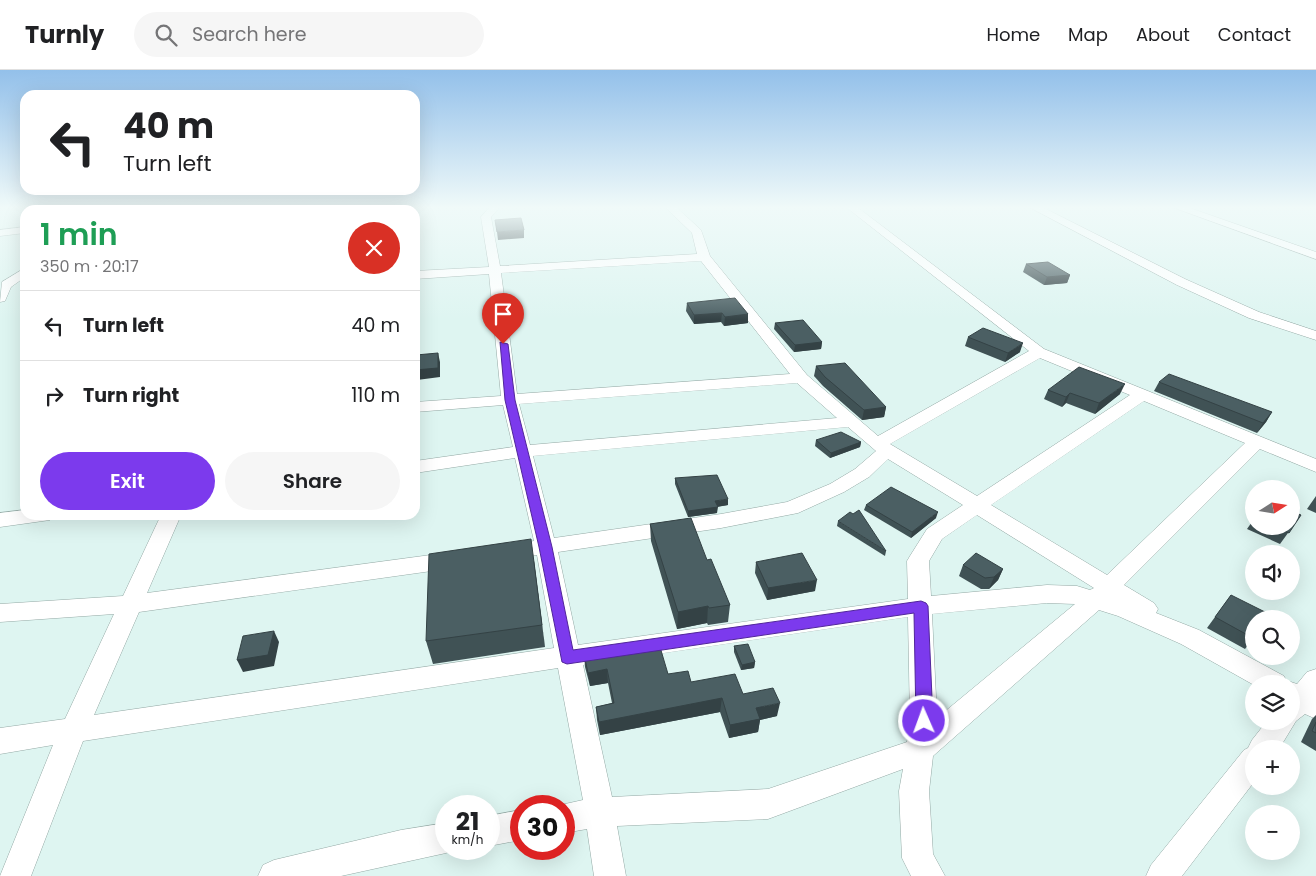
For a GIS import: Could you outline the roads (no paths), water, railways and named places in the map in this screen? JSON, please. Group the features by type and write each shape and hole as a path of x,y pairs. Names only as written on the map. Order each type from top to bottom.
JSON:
{"street":[{"path":"492,245 510,400 546,547 567,658 600,812 610,876"},
{"path":"701,245 704,257 801,378 882,447 977,505 1126,610 1190,637 1259,675"},
{"path":"900,245 1039,352 1316,466"},
{"path":"1108,245 1181,282 1254,315 1316,336"},
{"path":"1284,245 1316,256"},
{"path":"420,275 704,257"},
{"path":"0,298 6,285 20,275"},
{"path":"0,613 130,604 546,547 722,521 791,508 837,488 862,473 882,447 1039,352"},
{"path":"420,407 801,378"},
{"path":"929,876 918,858 914,791 924,721 918,561 934,534 1143,394"},
{"path":"420,466 523,451 852,422"},
{"path":"575,816 600,812 768,804 920,750 1101,593 1258,441"},
{"path":"0,520 20,518"},
{"path":"15,876 74,731 169,520"},
{"path":"0,741 827,618 921,606 1047,594 1077,595 1101,593"},
{"path":"1269,740 1277,730"},
{"path":"1162,876 1245,770"},
{"path":"274,876 401,846 435,840"}]}
